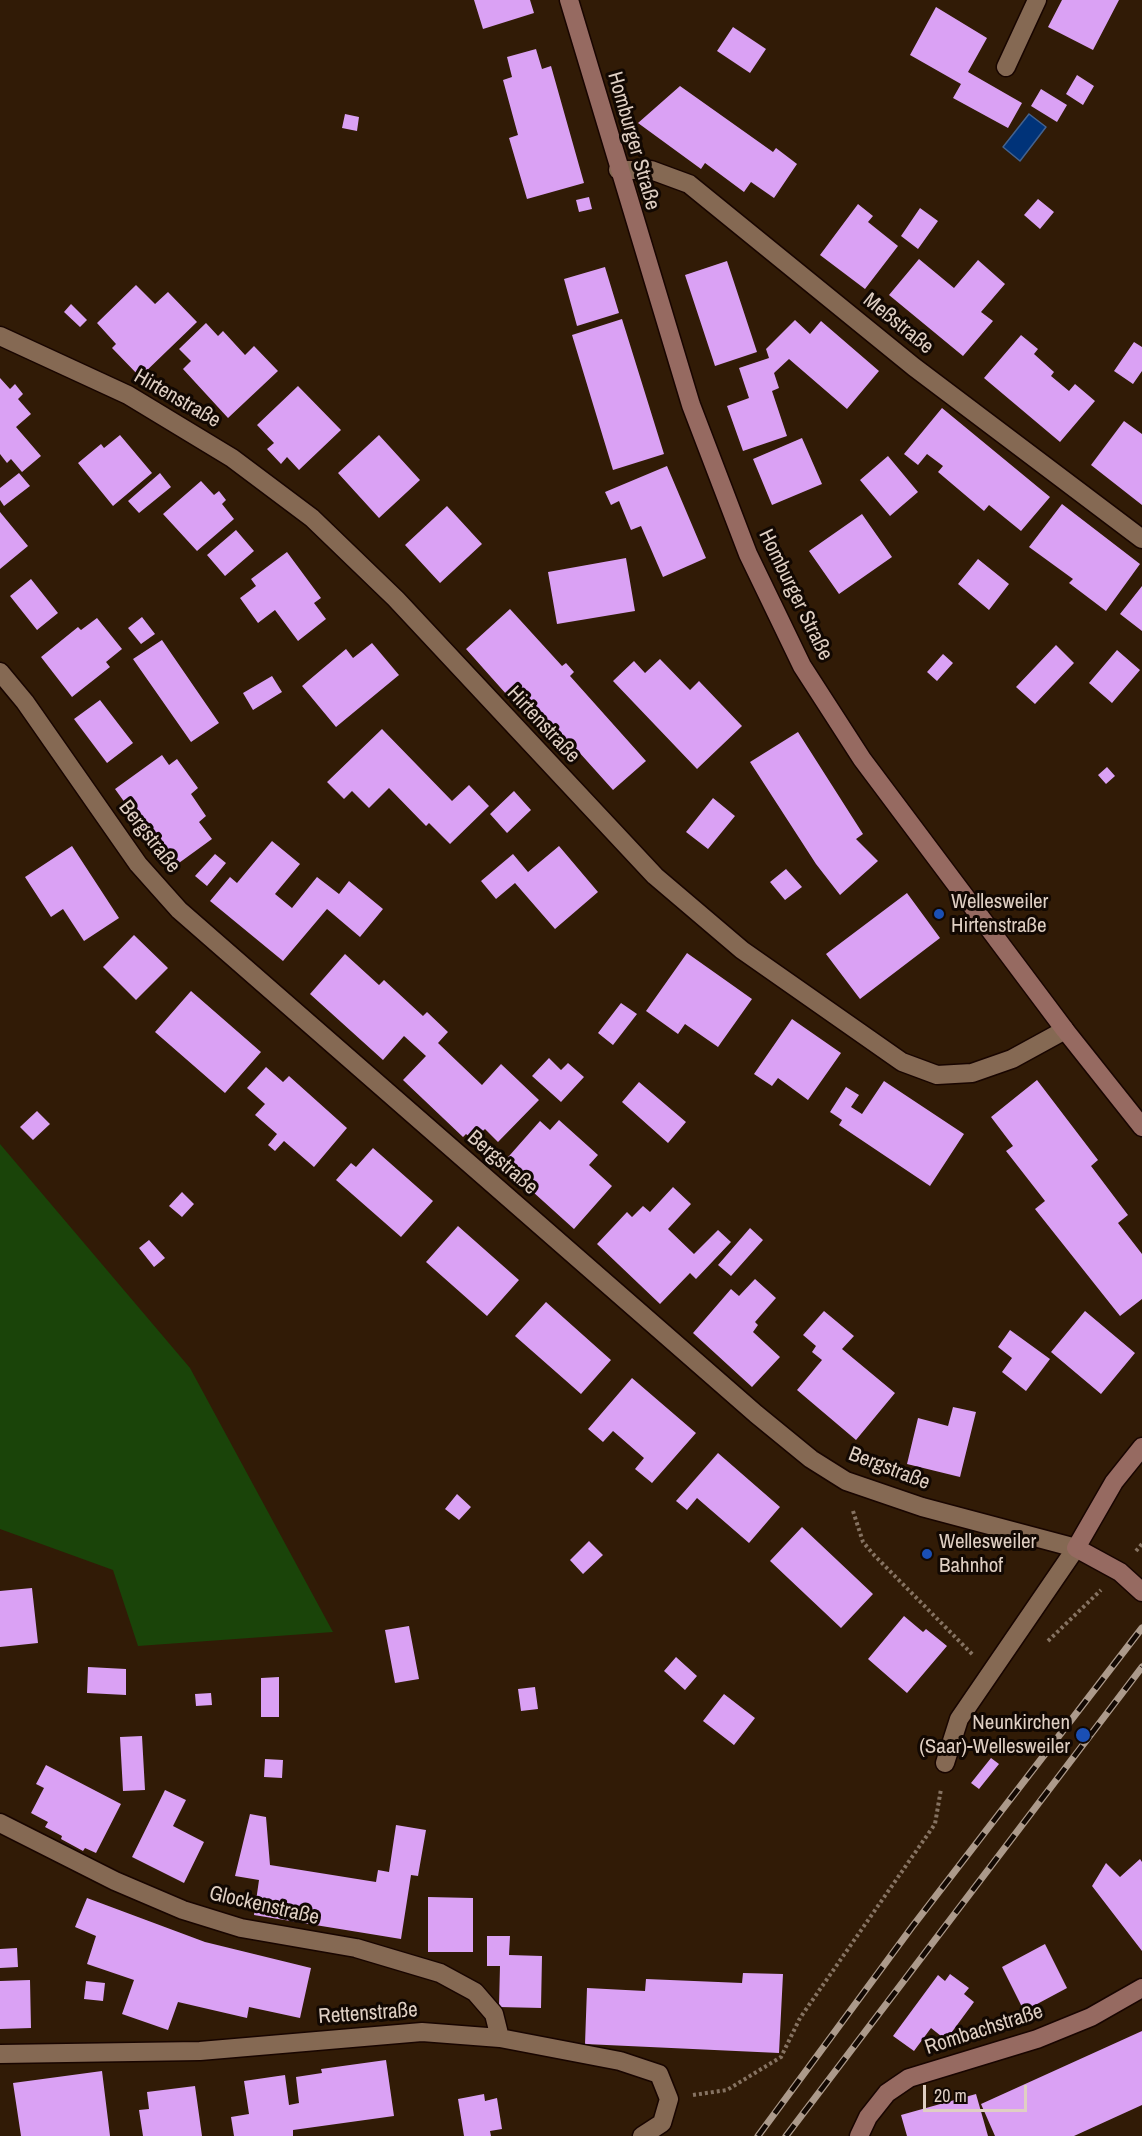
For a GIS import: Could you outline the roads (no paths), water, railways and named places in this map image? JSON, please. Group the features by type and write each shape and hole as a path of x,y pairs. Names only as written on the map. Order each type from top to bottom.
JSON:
{"main road":[{"name":"Homburger Straße","path":"569,0 618,170 691,405 747,554 802,666 862,759 1065,1030 1142,1127"},
{"path":"1142,1446 1114,1482 1076,1548 1119,1572 1142,1592"},
{"name":"Rombachstraße","path":"859,2136 868,2117 886,2093 909,2078 1037,2039 1091,2017 1142,1988"}],"street":[{"path":"1006,67 1037,0"},
{"name":"Meßstraße","path":"618,170 651,170 689,184 914,367 1142,539"},
{"name":"Hirtenstraße","path":"0,336 128,395 232,458 312,518 396,599 655,876 742,950 902,1062 937,1075 972,1073 1012,1059 1065,1030"},
{"name":"Bergstraße","path":"0,672 25,702 138,864 179,910 756,1414 811,1459 846,1481 922,1507 1076,1548"},
{"path":"945,1763 959,1719 1076,1548"},
{"name":"Glockenstraße","path":"0,1822 115,1881 183,1910 241,1928 356,1948 440,1973 475,1992 494,2014 500,2038"},
{"name":"Rettenstraße","path":"0,2054 200,2051 422,2032 500,2038 620,2061 658,2074 669,2099 662,2123 642,2136"}],"water":[{"path":"1029,114 1046,127 1020,161 1003,147"}],"railway":[{"path":"758,2136 912,1927 1142,1628"},
{"path":"786,2136 1142,1667"}],"place":[{"name":"Wellesweiler Hirtenstraße","path":"939,914"},
{"name":"Wellesweiler Bahnhof","path":"927,1554"},
{"name":"Neunkirchen (Saar)-Wellesweiler","path":"1083,1735"}]}
